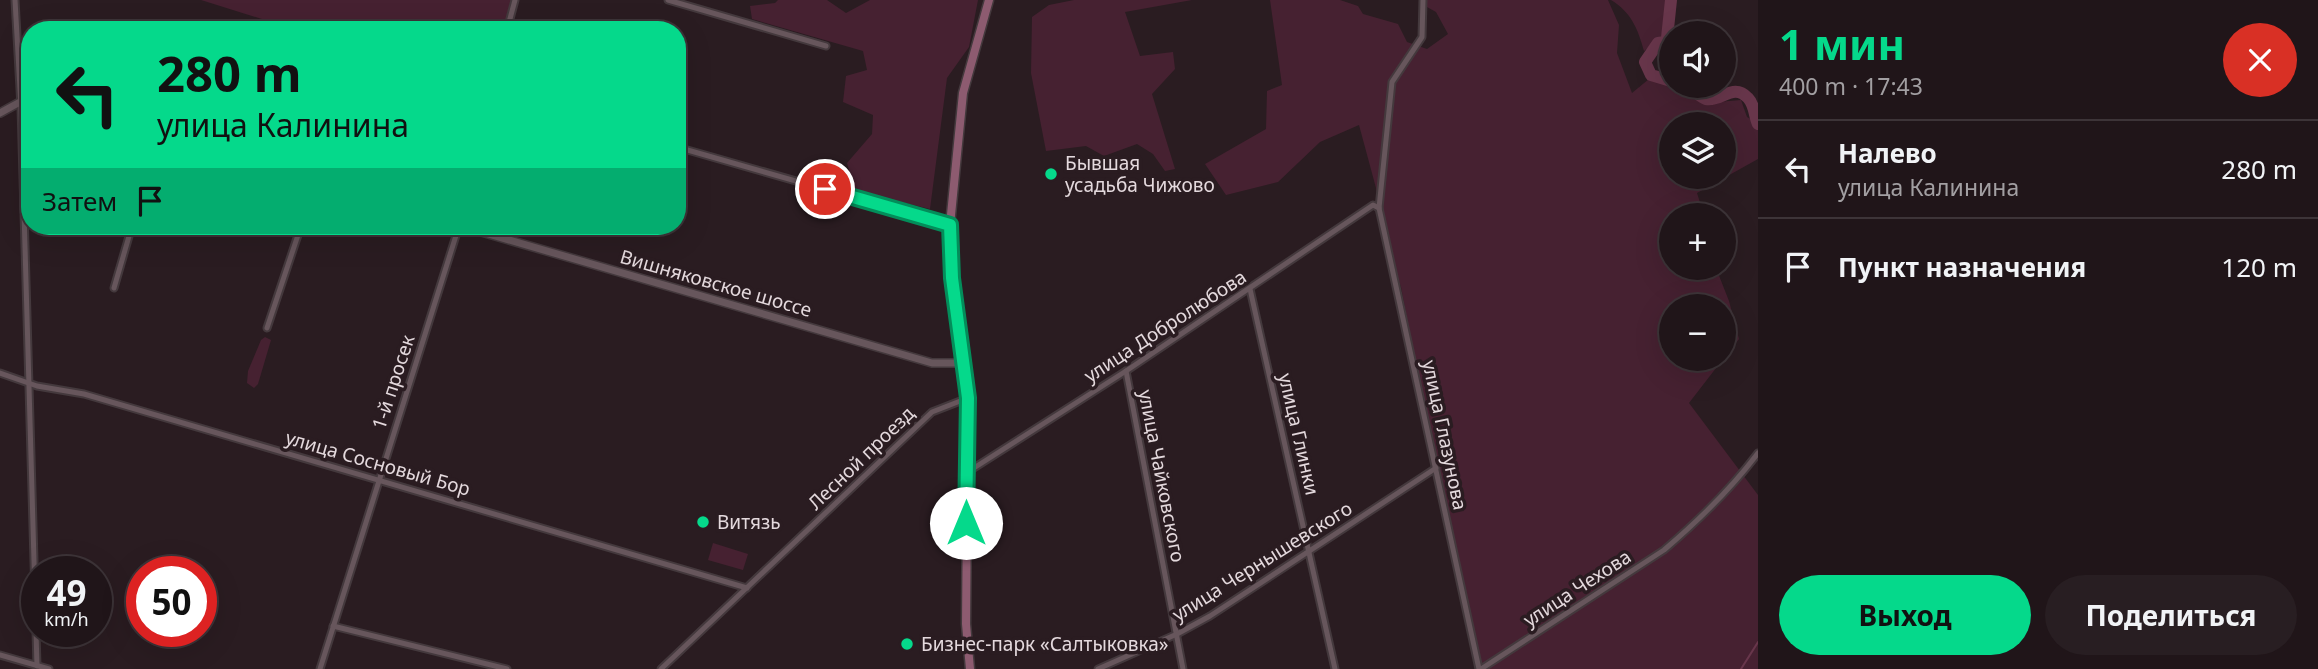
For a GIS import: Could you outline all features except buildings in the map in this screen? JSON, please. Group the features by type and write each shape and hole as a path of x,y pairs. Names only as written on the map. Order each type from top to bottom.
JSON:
{"main road":[{"path":"970,669 966,624 968,398 952,278 950,225 963,93 989,0"}],"street":[{"path":"15,0 21,137"},
{"path":"509,21 515,0"},
{"path":"668,0 826,46"},
{"name":"улица Глазунова","path":"1423,0 1422,37 1392,82 1379,208 1480,669"},
{"path":"0,114 20,102"},
{"path":"686,150 950,225"},
{"name":"улица Добролюбова","path":"966,473 1126,371 1373,205 1379,208"},
{"path":"24,235 37,666"},
{"path":"114,288 129,235"},
{"path":"267,328 299,235"},
{"name":"1-й просек","path":"320,669 457,235"},
{"name":"Вишняковское шоссе","path":"491,235 932,363 963,363"},
{"name":"улица Глинки","path":"1250,289 1335,669"},
{"name":"улица Чайковского","path":"1126,371 1184,669"},
{"name":"улица Сосновый Бор","path":"0,373 28,383 84,394 747,588"},
{"name":"Лесной проезд","path":"661,669 932,412 968,398"},
{"name":"улица Чехова","path":"1480,669 1664,550 1687,530 1758,453"},
{"name":"улица Чернышевского","path":"1098,669 1177,634 1210,616 1436,468"},
{"path":"333,626 507,669"},
{"path":"0,655 49,669"}],"shaded area":[{"path":"201,0 511,0 505,21 268,21"},
{"path":"778,0 827,0 846,13 870,0 978,0 969,47 947,78 930,209 855,191 847,163 872,134 873,115 843,102 846,76 867,70 863,51 752,19 750,6 775,3"},
{"path":"1074,0 1192,0 1125,12 1140,56 1173,52 1175,69 1152,94 1175,169 1165,171 1153,154 1137,144 1104,156 1086,146 1046,151 1031,73 1032,17 1049,5"},
{"path":"1270,0 1340,0 1358,6 1363,14 1398,24 1407,42 1427,49 1448,34 1436,12 1427,7 1426,0 1608,0 1619,25 1617,53 1632,93 1649,79 1659,80 1659,98 1694,98 1706,103 1741,100 1747,117 1758,123 1758,159 1736,171 1736,112 1659,112 1659,189 1704,189 1697,193 1700,203 1659,203 1659,280 1721,280 1726,294 1659,294 1659,371 1714,371 1689,403 1758,495 1758,669 1481,669 1436,468 1401,287 1383,233 1376,188 1359,125 1320,142 1278,182 1226,195 1205,164 1266,129 1267,91 1282,85"},
{"path":"1611,0 1667,0 1665,21 1659,21 1659,39 1644,51 1633,22 1624,10"},
{"path":"265,337 271,340 258,384 254,388 247,383 248,371 261,340"},
{"path":"713,543 748,554 743,570 708,560"}],"waterway":[{"path":"1669,21 1671,0"},
{"path":"1659,43 1645,62 1651,75 1659,77"},
{"path":"1736,92 1748,98 1758,124"},
{"path":"1704,98 1717,98"},
{"path":"1741,669 1758,642"}],"place":[{"name":"Бывшая усадьба Чижово","path":"1051,174"},
{"name":"Витязь","path":"703,522"},
{"name":"Бизнес-парк «Салтыковка»","path":"907,644"}],"route":[{"path":"825,189 950,225 952,278 968,398 966,523"}]}
